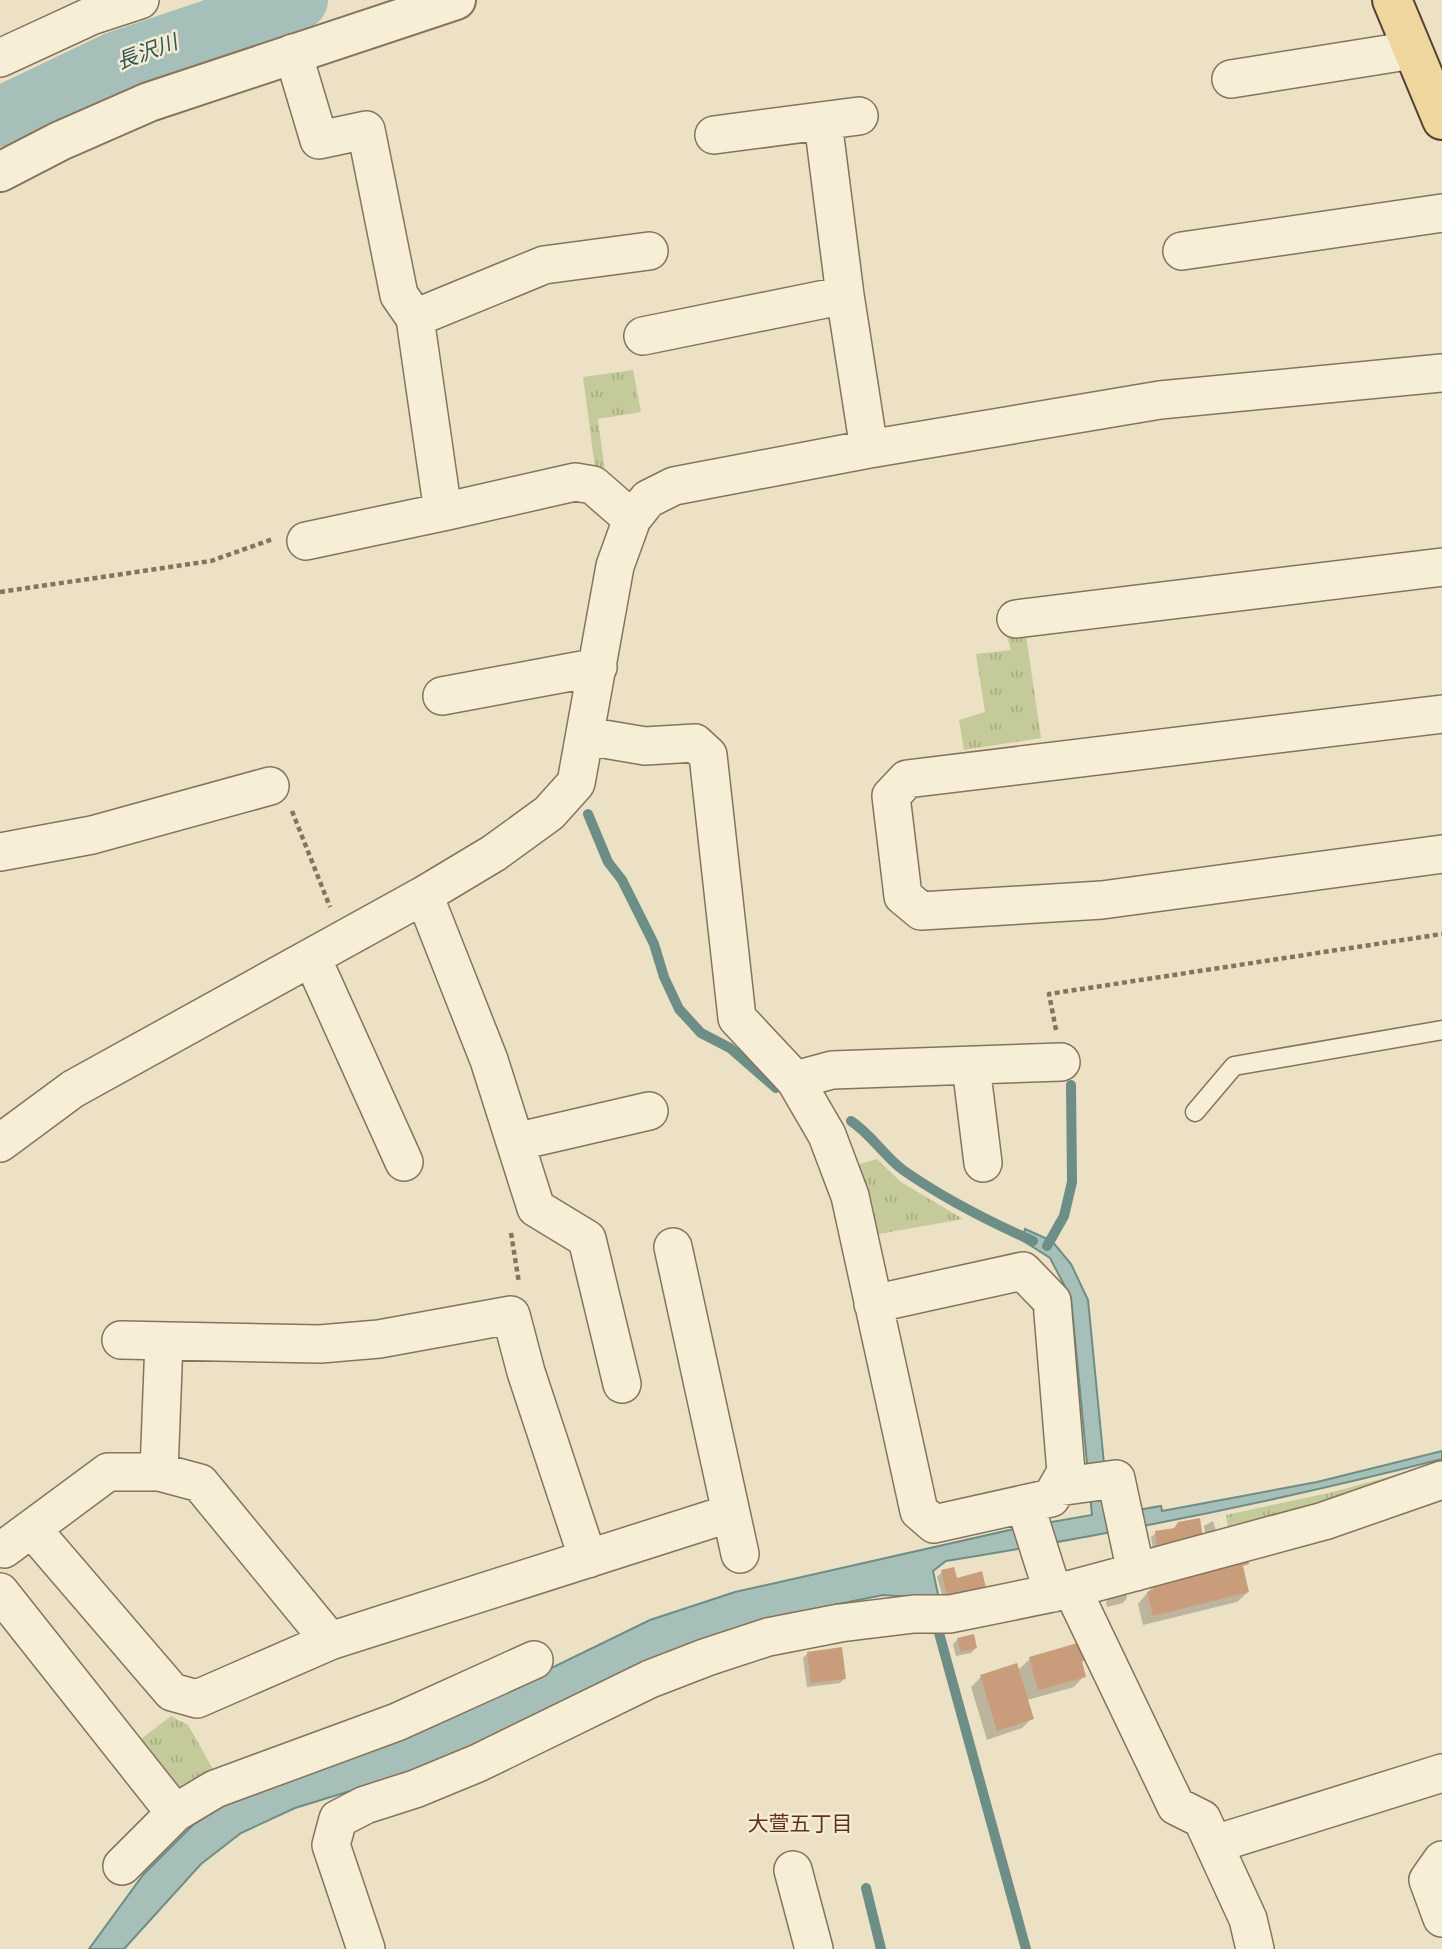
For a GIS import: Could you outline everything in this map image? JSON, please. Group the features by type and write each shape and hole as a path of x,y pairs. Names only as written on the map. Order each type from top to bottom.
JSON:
{"main road":[{"path":"1392,0 1442,120"}],"street":[{"path":"0,58 92,16 139,0"},
{"path":"0,172 60,141 149,102 456,0"},
{"path":"1231,79 1413,50"},
{"path":"293,52 319,140 366,130 399,295 415,318 443,512"},
{"path":"714,135 859,116"},
{"path":"823,121 845,295 869,449"},
{"path":"1182,251 1442,213"},
{"path":"415,318 544,265 649,251"},
{"path":"643,336 845,295"},
{"path":"0,1143 73,1089 424,895 494,853 549,813 576,783 615,566 632,519 648,499 674,486 869,449 1160,400 1442,373"},
{"path":"306,541 575,482 593,485 632,519"},
{"path":"1016,619 1442,567"},
{"path":"442,696 598,667"},
{"path":"1442,714 907,779 891,796 903,896 921,911 1102,900 1442,855"},
{"path":"586,736 645,746 695,743 708,755 737,1018 796,1080 827,1135 850,1196 919,1511 934,1524 1032,1526"},
{"path":"0,852 92,835 270,786"},
{"path":"424,895 489,1060 536,1208 587,1239 622,1384"},
{"path":"328,949 404,1162"},
{"path":"796,1080 832,1070 1061,1062"},
{"path":"971,1066 983,1163"},
{"path":"515,1142 649,1111"},
{"path":"673,1247 740,1554"},
{"path":"873,1304 1023,1270 1052,1301 1066,1472 1101,1498 1136,1572"},
{"path":"121,1340 320,1345 379,1339 511,1315 526,1372 588,1559"},
{"path":"159,1472 164,1341"},
{"path":"0,1548 4,1549 108,1472 159,1472 200,1483 330,1641"},
{"path":"366,1949 331,1845 338,1819 365,1805 415,1789 478,1763 650,1679 768,1637 840,1623 935,1614 1063,1591 1324,1521 1442,1480"},
{"path":"1032,1526 1051,1499 1101,1498"},
{"path":"32,1529 172,1692 197,1699 330,1641 731,1513"},
{"path":"1032,1526 1063,1591 1176,1806 1202,1819 1248,1919 1255,1949"},
{"path":"0,1592 175,1813"},
{"path":"122,1866 175,1813 215,1789 397,1722 534,1660"},
{"path":"1215,1844 1442,1773"},
{"path":"1442,1860 1428,1880 1442,1918"},
{"path":"793,1870 807,1947"}],"lane":[{"path":"1195,1112 1234,1066 1442,1030"}],"path":[{"path":"0,593 211,561 276,538 306,541"},
{"path":"270,786 291,810 328,949"},
{"path":"1061,1062 1049,994 1442,934"},
{"path":"511,1315 522,1300 511,1232 527,1227 536,1208"}],"green space":[{"path":"633,370 641,412 598,419 607,488 596,475 583,377"},
{"path":"1004,626 1025,628 1041,738 964,750 959,720 985,712 976,654 1011,650"},
{"path":"877,1159 901,1182 963,1219 873,1235 853,1166"},
{"path":"1439,1463 1229,1534 1226,1515 1333,1492"},
{"path":"171,1716 188,1725 217,1776 184,1800 133,1745"}],"water":[{"path":"1025,1229 1052,1241 1071,1264 1088,1300 1109,1515 1161,1506 1162,1511 1317,1482 1442,1451 1442,1459 1196,1516 946,1561 933,1571 939,1599 883,1595 774,1617 677,1653 451,1760 295,1808 241,1833 201,1864 124,1949 89,1949 143,1875 194,1824 235,1799 467,1709 650,1620 735,1592 1023,1527 1092,1515 1071,1298 1050,1258 1022,1240"}],"building":[{"path":"1200,1518 1203,1538 1157,1545 1155,1531 1175,1528 1178,1522"},
{"path":"1249,1561 1249,1564 1243,1566 1249,1592 1153,1616 1147,1592 1154,1590 1153,1584"},
{"path":"954,1567 957,1578 982,1571 987,1592 948,1598 941,1570"},
{"path":"974,1634 977,1648 961,1652 957,1638"},
{"path":"1081,1642 1087,1660 1082,1661 1086,1677 1038,1690 1029,1657"},
{"path":"842,1647 846,1679 811,1683 807,1652"},
{"path":"1017,1663 1034,1719 997,1731 980,1675"}],"waterway":[{"name":"長沢川","path":"0,117 115,62 298,0"},
{"path":"588,814 608,862 622,880 654,944 664,977 679,1009 701,1033 730,1048 776,1088"},
{"path":"1047,1246 1064,1216 1072,1182 1071,1085"},
{"path":"851,1121 896,1164 918,1180 966,1208 1033,1241"},
{"path":"936,1622 1026,1949"},
{"path":"866,1888 881,1949"}],"district":[{"name":"大萱五丁目","path":"800,1824"}]}
